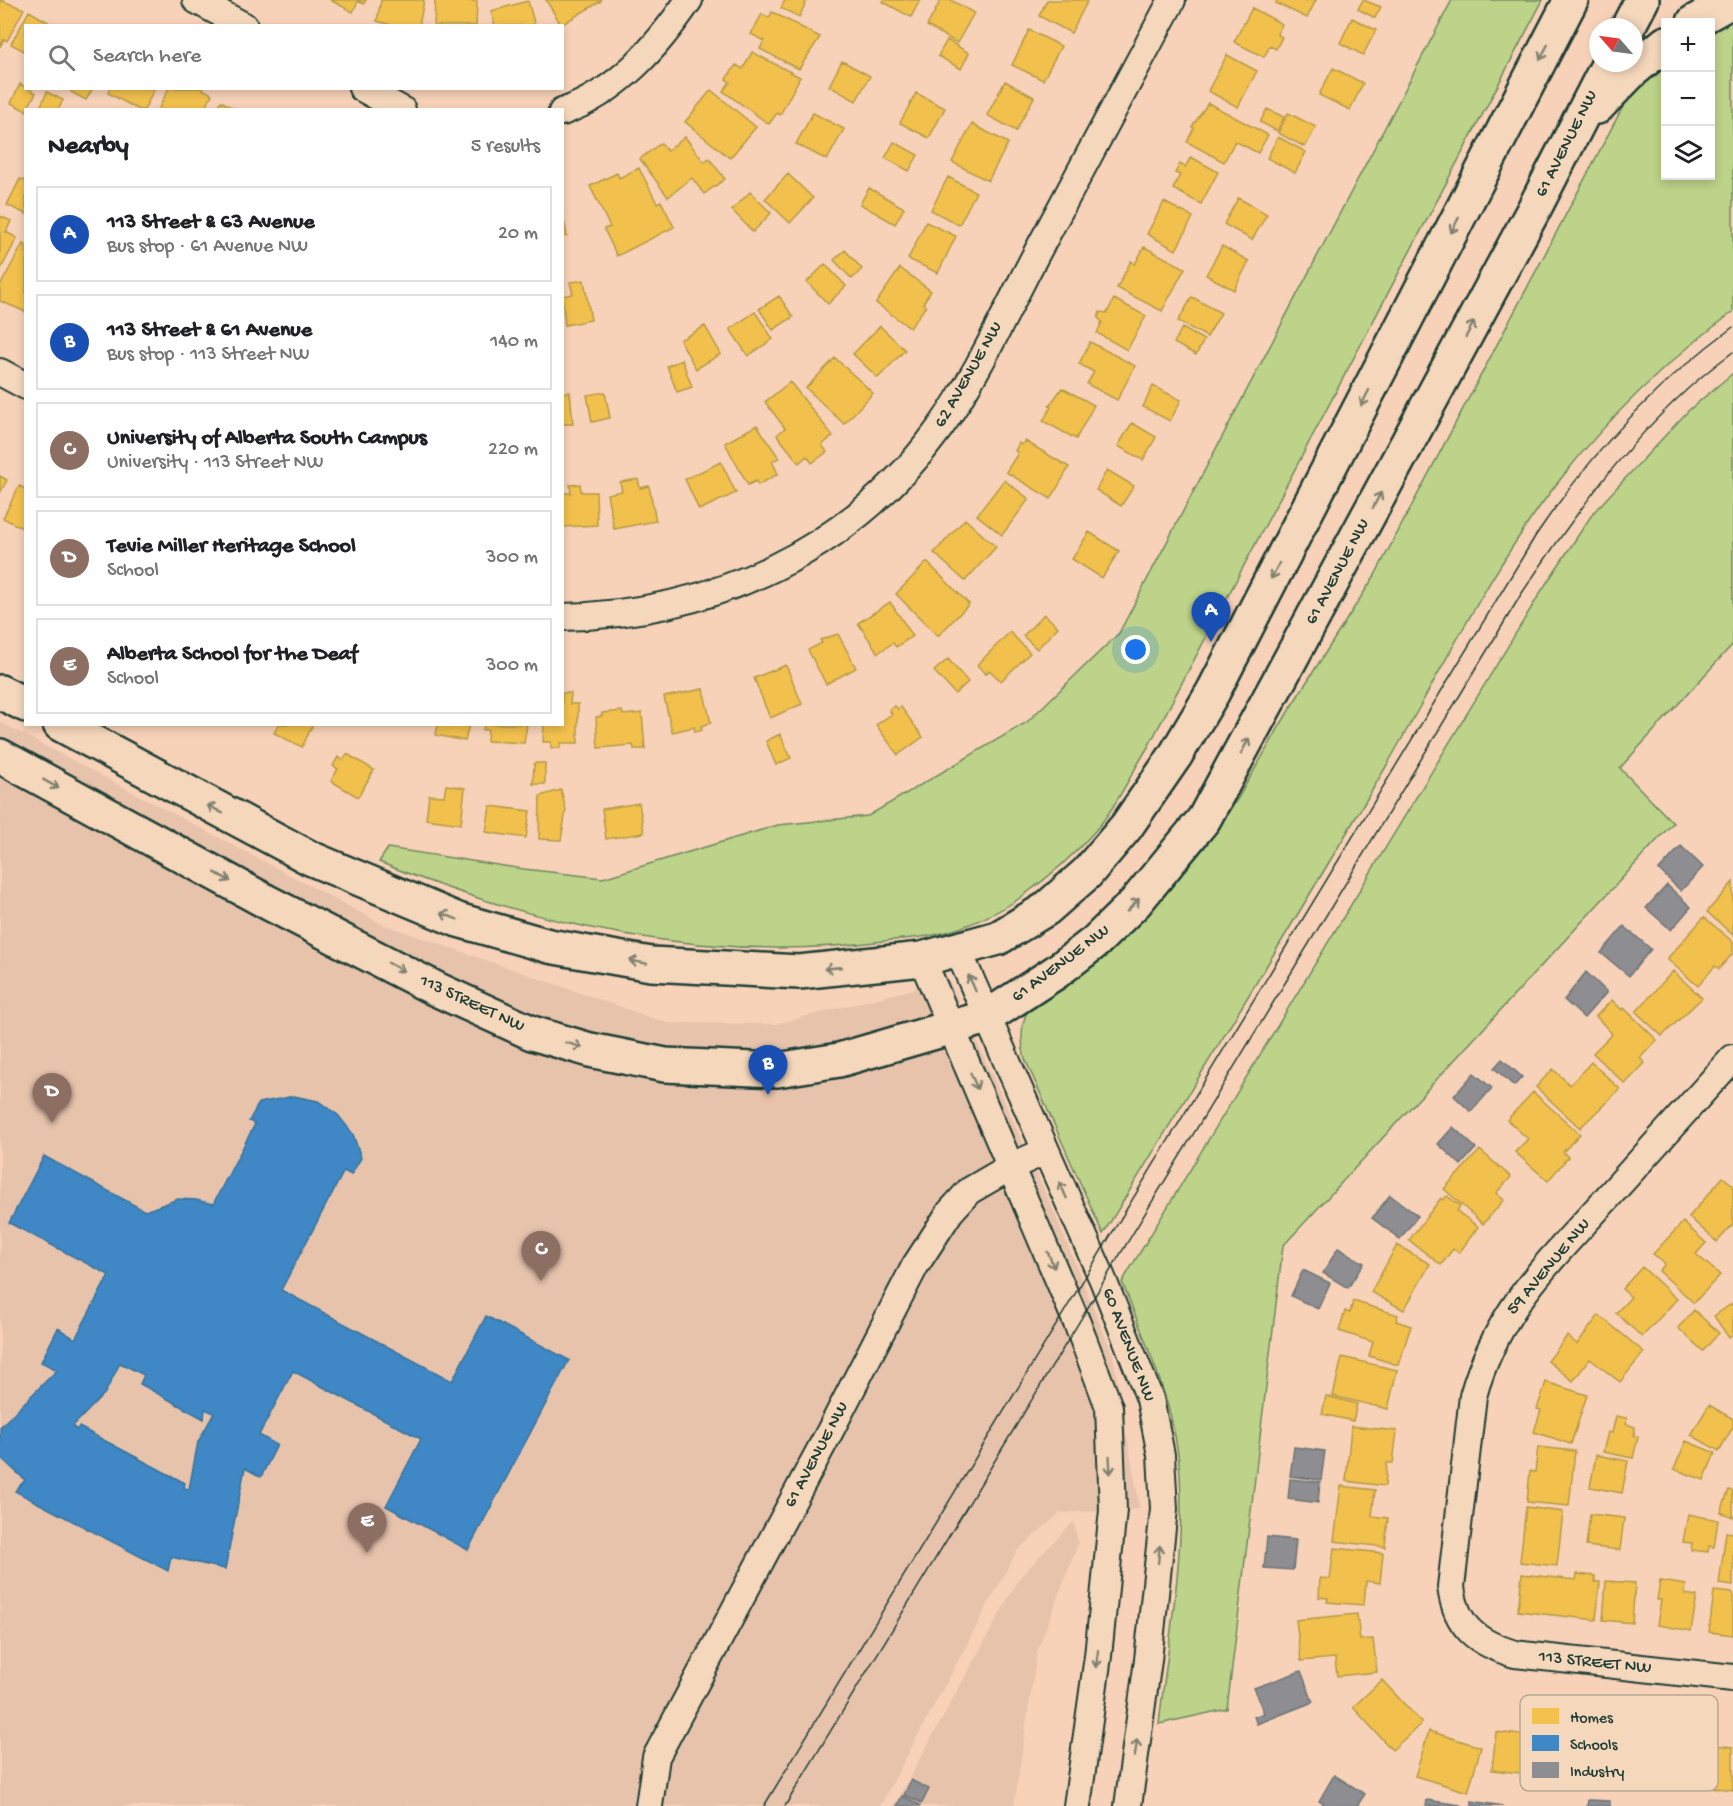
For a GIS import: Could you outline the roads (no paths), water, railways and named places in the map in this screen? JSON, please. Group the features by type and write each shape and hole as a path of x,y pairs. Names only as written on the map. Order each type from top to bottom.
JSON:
{"main road":[{"path":"64,726 310,858 458,920 549,946 651,964 789,972 922,959 998,938 1046,909 1087,873 1126,827 1175,756 1213,692 1571,0"},
{"path":"1633,18 1642,0"},
{"path":"1701,18 1733,0"},
{"path":"1572,131 1632,71 1661,46"},
{"name":"61 AVENUE NW","path":"987,1017 1056,972 1095,942 1135,903 1204,819 1527,222 1604,72"},
{"path":"0,692 24,704"},
{"name":"113 STREET NW","path":"0,756 269,903 436,989 532,1033 590,1050 665,1065 777,1070 839,1060 987,1017"}],"street":[{"path":"196,0 240,24"},
{"path":"564,111 600,95 621,79 658,41 689,0"},
{"name":"62 AVENUE NW","path":"564,617 598,616 669,606 743,583 781,565 834,532 883,492 912,462 962,394 1173,0"},
{"path":"366,90 398,108"},
{"path":"0,372 24,385"},
{"name":"60 AVENUE NW","path":"957,948 1111,1300 1150,1399 1161,1455 1164,1509 1148,1660 1128,1806"},
{"path":"922,959 1012,1166 1109,1407 1113,1510 1098,1656 1077,1806"},
{"name":"59 AVENUE NW","path":"1465,1626 1453,1600 1452,1571 1473,1396 1491,1345 1503,1322 1534,1280 1733,1058"},
{"name":"61 AVENUE NW","path":"648,1806 656,1757 808,1474 915,1266 950,1212 969,1191 1012,1166 1046,1152"},
{"name":"113 STREET NW","path":"1465,1626 1492,1647 1515,1654 1733,1678"}],"tram line":[{"path":"764,1806 1536,535 1601,449 1626,422 1677,372 1733,327"},
{"path":"785,1806 1522,593 1592,495 1643,433 1671,404 1733,352"}],"place":[{"name":"113 Street & 63 Avenue","path":"1211,642"},
{"name":"113 Street & 61 Avenue","path":"768,1095"},
{"name":"Tevie Miller Heritage School","path":"52,1123"},
{"name":"University of Alberta South Campus","path":"541,1281"},
{"name":"Alberta School for the Deaf","path":"367,1553"}]}
